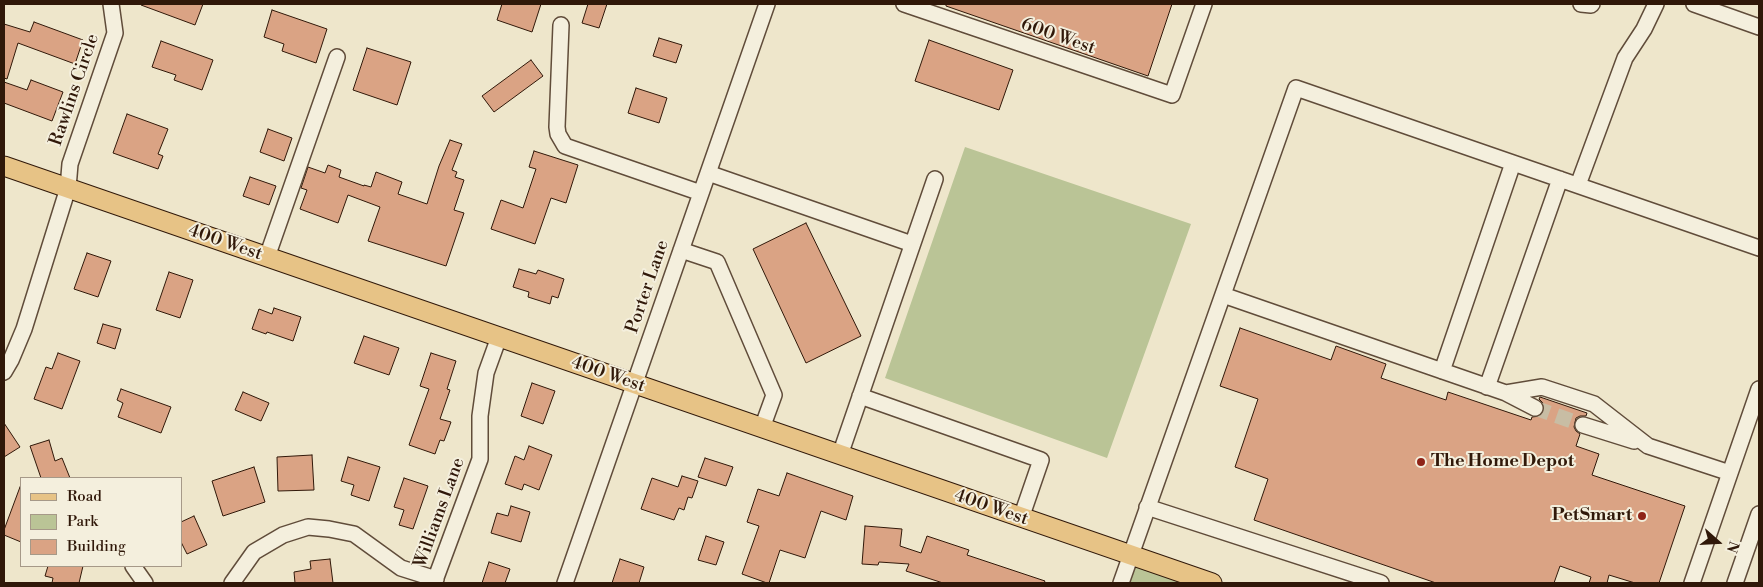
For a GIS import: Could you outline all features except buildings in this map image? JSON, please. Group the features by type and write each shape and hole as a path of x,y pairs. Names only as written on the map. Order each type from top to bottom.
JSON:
{"main road":[{"name":"400 West","path":"4,166 1212,583"}],"street":[{"name":"Rawlins Circle","path":"4,372 24,329 68,188 70,164 115,33 111,4"},
{"name":"Porter Lane","path":"565,583 767,4"},
{"name":"600 West","path":"904,4 1172,95 1204,4"},
{"path":"1581,4 1592,4"},
{"path":"1578,185 1625,58 1644,29 1656,4"},
{"path":"1694,4 1759,26"},
{"path":"561,25 557,127 558,134 565,146 701,193"},
{"path":"267,257 337,57"},
{"path":"1121,583 1296,88 1759,248"},
{"path":"1442,371 1513,163"},
{"path":"708,173 912,244"},
{"path":"840,455 935,179"},
{"path":"1488,387 1560,179"},
{"path":"682,250 717,262 774,395 762,428"},
{"path":"1223,295 1506,393 1535,408"},
{"name":"Williams Lane","path":"435,581 480,459 480,416 486,373 498,337"},
{"path":"1506,393 1542,387 1594,404 1648,446"},
{"path":"1692,583 1730,473 1757,405 1759,389"},
{"path":"860,396 1041,460 1021,518"},
{"path":"1583,425 1730,473"},
{"path":"1147,507 1381,583"},
{"path":"1735,583 1759,514"},
{"path":"232,583 254,552 283,535 308,527 354,534 401,568 435,581"},
{"path":"135,567 145,583"}],"green space":[{"path":"965,147 1191,224 1107,458 885,378"},
{"path":"1130,556 1212,583 1121,583"}],"tunnel":[{"path":"1535,408 1583,425"}],"place":[{"name":"The Home Depot","path":"1421,462"},
{"name":"PetSmart","path":"1642,516"}]}
